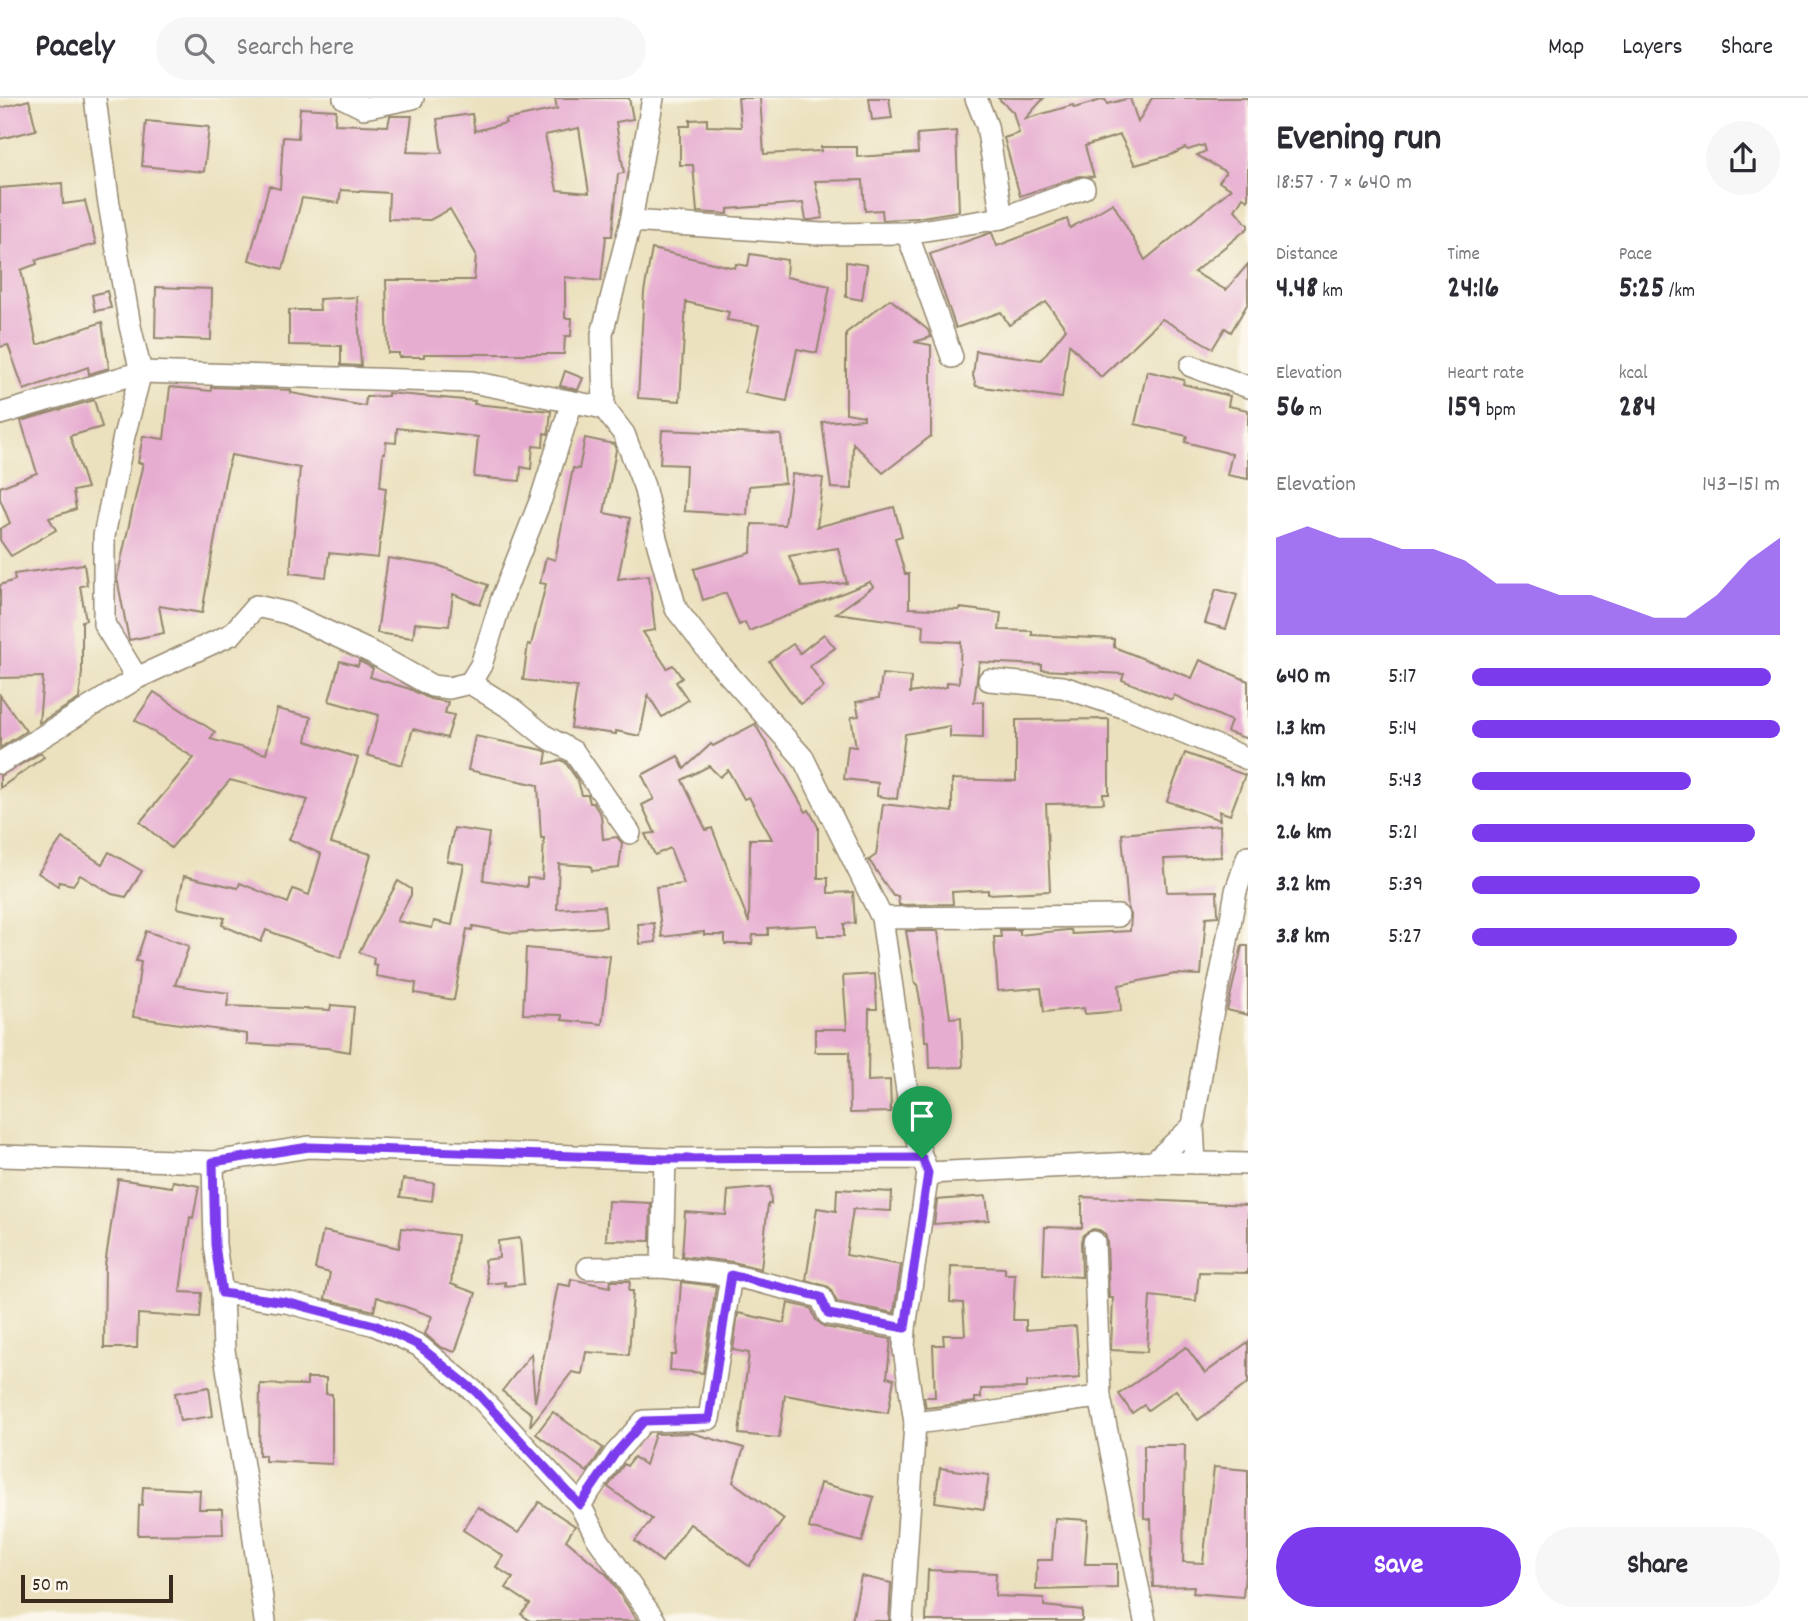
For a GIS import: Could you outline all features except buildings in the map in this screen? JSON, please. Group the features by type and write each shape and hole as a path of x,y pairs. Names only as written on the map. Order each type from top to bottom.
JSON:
{"street":[{"path":"95,98 108,198 130,326 141,372 124,436 104,536 104,624 137,678"},
{"path":"344,98 364,108 413,98"},
{"path":"653,98 631,221 602,334 604,408 624,434 644,486 676,609 713,657 803,758 882,918 911,1119 925,1165 905,1328 904,1350 915,1423 902,1621"},
{"path":"976,98 987,126 1002,218"},
{"path":"631,221 821,234 907,233 1002,218 1084,188"},
{"path":"907,233 952,357"},
{"path":"1191,366 1248,387"},
{"path":"0,414 141,372 472,382 604,408"},
{"path":"470,683 481,665 502,598 541,499 572,402"},
{"path":"0,763 137,678 232,634 256,606 287,613 373,653 432,686 449,688 470,683 512,709 545,736 574,752 630,832"},
{"path":"989,680 1063,687 1126,708 1248,759"},
{"path":"1195,1163 1193,1126 1236,891 1248,856"},
{"path":"882,918 1118,916"},
{"path":"1154,1162 1193,1126"},
{"path":"0,1156 213,1162 309,1147 925,1165 1154,1162 1248,1164"},
{"path":"662,1267 665,1159"},
{"path":"213,1162 215,1245 222,1293 224,1350 265,1621"},
{"path":"1094,1242 1100,1397 1145,1621"},
{"path":"588,1268 662,1267 731,1275 821,1297 828,1314 905,1328"},
{"path":"580,1505 615,1454 644,1421 709,1419 731,1275"},
{"path":"222,1293 286,1302 375,1325 418,1345 476,1392 580,1505 597,1538 655,1621"},
{"path":"915,1423 1100,1397"}],"route":[{"path":"309,1147 665,1159 922,1158 928,1173 905,1328 828,1314 821,1297 731,1275 709,1419 644,1421 615,1454 580,1505 476,1392 418,1345 375,1325 286,1302 222,1293 215,1245 213,1162 309,1147"}]}
